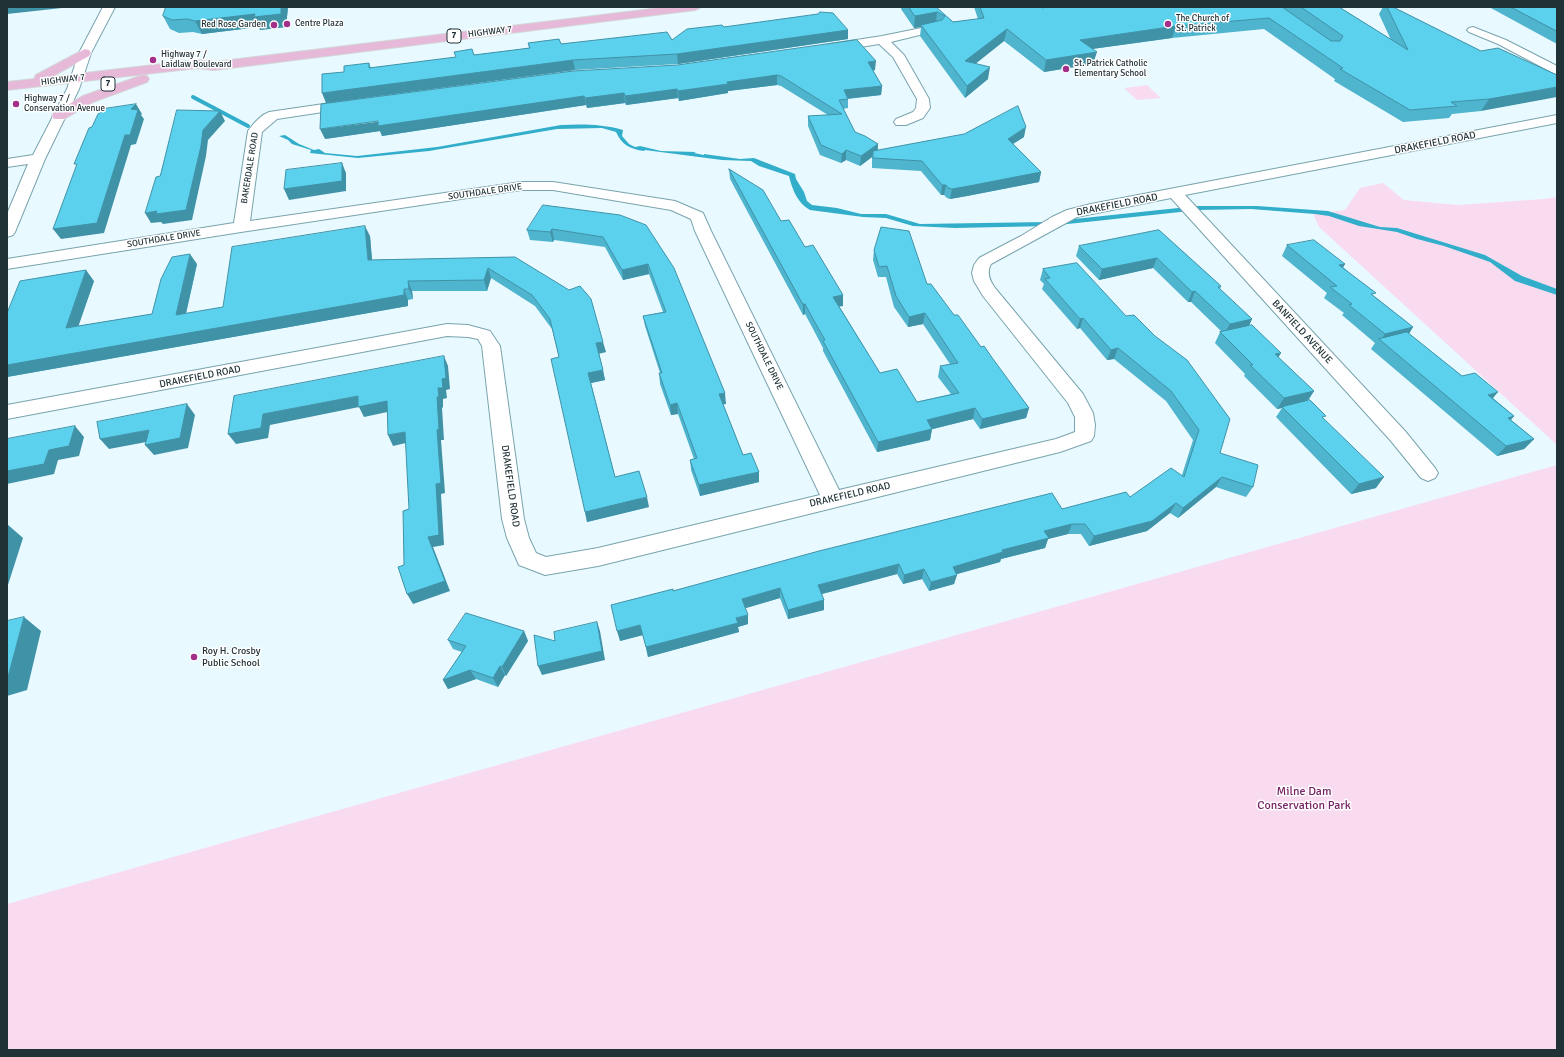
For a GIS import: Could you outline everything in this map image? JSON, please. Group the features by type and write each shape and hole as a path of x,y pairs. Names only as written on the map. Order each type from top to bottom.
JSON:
{"main road":[{"name":"HIGHWAY 7","path":"7,86 143,80 197,72 214,66 695,7"},
{"path":"26,84 60,68 84,53"},
{"name":"HIGHWAY 7","path":"7,96 197,64 214,66"},
{"path":"59,116 88,99 143,80"}],"street":[{"path":"7,232 38,159 75,84 84,53 110,7"},
{"path":"821,50 882,40 936,28"},
{"path":"1472,30 1502,42 1557,71"},
{"path":"882,40 898,55 924,99 923,108 918,115 901,122"},
{"name":"BAKERDALE ROAD","path":"241,227 255,131 261,123 274,115 366,102"},
{"name":"DRAKEFIELD ROAD","path":"7,412 440,332 468,331 484,335 491,346 513,518 518,538 527,559 545,566 598,557 1060,445 1084,436 1087,425 1083,412 1076,398 989,292 981,280 980,272 981,266 986,261 1072,213 1557,119"},
{"path":"7,163 38,159"},
{"name":"SOUTHDALE DRIVE","path":"7,264 241,227 521,186 553,186 675,206 698,216 703,231 833,499"},
{"name":"BANFIELD AVENUE","path":"1175,193 1398,436 1428,473"}],"green space":[{"path":"1147,85 1161,98 1137,100 1124,88"},
{"path":"1383,183 1404,200 1458,205 1557,197 1557,445 1319,227 1313,214 1345,210 1360,188"},
{"name":"Milne Dam Conservation Park","path":"1557,465 1557,1050 7,1050 7,904"}],"water":[{"path":"561,125 592,125 623,130 622,136 629,144 635,147 640,146 661,151 696,152 694,153 740,159 754,158 795,174 807,201 812,205 837,208 861,214 886,214 920,224 1046,222 1197,206 1257,206 1328,211 1380,227 1397,228 1485,255 1522,276 1557,289 1557,295 1515,281 1490,262 1444,246 1397,232 1359,226 1329,216 1315,214 1251,209 1199,210 1049,226 955,228 913,226 886,218 863,217 810,210 802,204 796,196 789,176 759,166 751,161 722,160 639,150 627,146 616,132 602,128 557,129 429,151 358,158 310,153 311,150 292,144 288,140 279,136 285,135 299,144 314,150 319,149 325,153 357,156 437,147"}],"building":[{"path":"166,7 281,7 281,14 254,17 255,14 195,21 187,19 172,20 163,16"},
{"path":"909,7 936,7 953,22 984,18 980,7 1282,7 1331,41 1340,41 1343,36 1301,7 1339,7 1408,50 1387,7 1393,7 1481,51 1498,48 1557,75 1557,87 1489,99 1451,102 1457,106 1410,110 1340,69 1343,68 1269,18 1176,26 1080,40 1097,52 1046,60 1007,29 965,61 990,67 967,86 921,25 942,20 945,16 937,12 915,16"},
{"path":"1511,7 1557,7 1557,31"},
{"path":"820,12 833,13 848,30 677,54 573,60 322,93 322,74 344,72 344,66 369,63 369,68 456,57 454,52 472,49 474,55 530,48 528,43 559,39 561,44 667,32 672,40 687,29 722,25 724,27 818,14"},
{"path":"857,40 876,61 868,62 882,86 844,90 848,99 839,100 855,132 878,144 861,156 846,150 842,154 821,145 808,116 842,114 781,76 777,75 678,91 677,89 625,96 624,93 585,98 584,96 378,126 378,121 320,129 321,104 573,71 677,65"},
{"path":"136,104 131,109 138,110 130,135 125,135 97,223 53,229 77,164 74,164 89,128 92,127 98,114 103,109"},
{"path":"1018,106 1026,127 1008,139 1041,172 952,189 948,188 946,185 942,185 922,161 873,158 873,151 964,134"},
{"path":"177,110 220,111 203,130 201,146 186,210 156,214 157,211 145,213 156,177 160,176"},
{"path":"342,163 342,181 284,189 286,170"},
{"path":"729,169 763,190 781,221 789,220 805,247 813,245 843,295 833,297 880,373 897,369 917,402 959,393 940,366 958,363 925,313 909,317 896,296 887,266 879,267 874,250 881,227 909,231 927,284 931,284 954,315 958,315 981,347 984,346 1029,408 982,419 975,408 927,420 932,429 878,442 823,341 825,340 805,304 803,304"},
{"path":"543,205 620,215 646,225 674,268 725,393 719,394 743,455 751,453 759,472 699,485 690,460 697,458 677,403 670,405 659,373 662,373 643,316 666,312 648,264 622,270 603,237 552,229 550,232 527,230"},
{"path":"365,226 368,260 515,257 569,290 580,286 591,299 603,342 596,343 603,370 588,373 615,477 639,471 647,497 585,512 551,359 559,357 550,319 532,295 488,268 484,280 408,281 409,289 404,289 404,295 7,365 7,313 20,281 86,270 66,328 152,314 161,279 172,257 190,254 176,315 223,307 232,247"},
{"path":"1159,230 1221,286 1218,287 1252,319 1230,324 1195,291 1192,292 1157,258 1102,269 1079,246"},
{"path":"1314,240 1345,264 1339,265 1376,293 1371,294 1413,327 1385,334 1349,305 1352,304 1330,287 1337,286 1287,245"},
{"path":"1077,263 1126,316 1134,315 1155,336 1187,360 1230,419 1220,453 1258,465 1253,487 1222,477 1183,508 1176,503 1152,521 1094,536 1085,524 1072,524 1044,531 1049,538 1002,550 1003,552 953,567 957,575 931,582 924,569 904,575 899,564 818,585 824,600 788,610 780,588 742,599 748,615 736,618 738,623 646,647 640,625 617,631 611,605 673,589 673,591 819,551 1052,493 1062,509 1126,492 1130,497 1171,468 1184,477 1199,430 1171,391 1118,348 1111,350 1083,318 1080,319 1045,279 1050,278 1043,269"},
{"path":"1252,325 1281,353 1275,354 1314,391 1284,398 1250,365 1253,365 1220,332"},
{"path":"1407,332 1462,376 1475,373 1498,392 1488,395 1514,416 1508,418 1534,439 1506,446 1379,339"},
{"path":"444,356 446,378 442,379 443,388 438,388 439,397 437,397 439,429 437,430 441,483 436,484 439,535 428,537 445,581 407,594 398,567 404,565 403,511 409,509 405,432 388,435 387,401 358,407 358,396 263,414 261,428 228,434 234,396"},
{"path":"1310,400 1326,416 1322,417 1384,477 1359,484 1282,407"},
{"path":"187,404 180,438 145,445 149,430 100,439 97,422"},
{"path":"75,426 69,446 49,450 44,464 7,471 7,439"},
{"path":"466,613 524,631 502,667 500,666 493,678 470,670 443,680 466,646 448,640"},
{"path":"24,617 8,677 7,678 7,621"},
{"path":"597,622 602,651 538,666 534,635 555,641 554,632"}],"waterway":[{"path":"193,97 248,126"}],"place":[{"name":"Centre Plaza","path":"287,24"},
{"name":"The Church of St. Patrick","path":"1168,24"},
{"name":"Red Rose Garden","path":"274,25"},
{"name":"Highway 7 / Laidlaw Boulevard","path":"153,60"},
{"name":"St. Patrick Catholic Elementary School","path":"1066,69"},
{"name":"Highway 7 / Conservation Avenue","path":"16,104"},
{"name":"Roy H. Crosby Public School","path":"194,657"}]}
